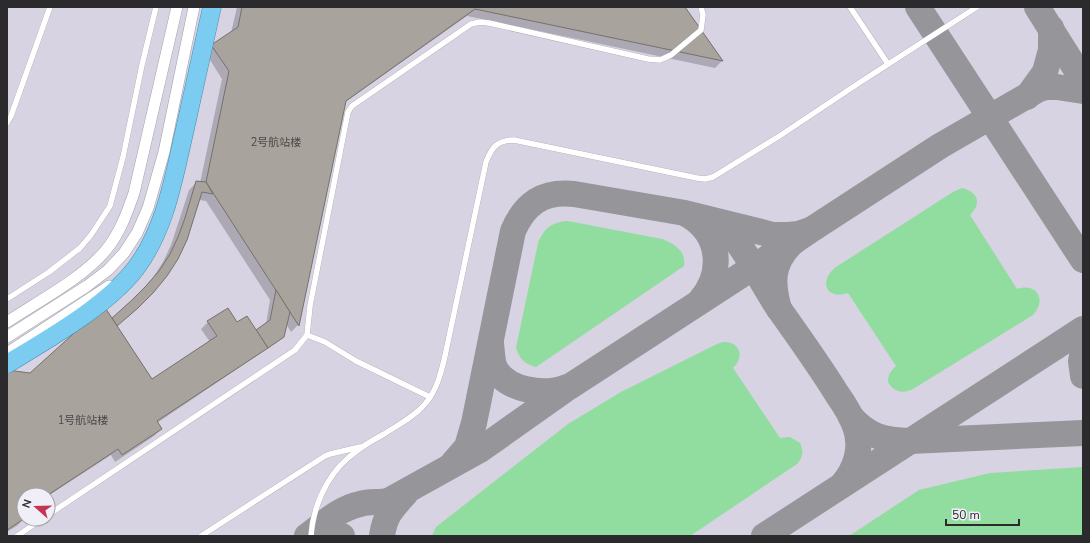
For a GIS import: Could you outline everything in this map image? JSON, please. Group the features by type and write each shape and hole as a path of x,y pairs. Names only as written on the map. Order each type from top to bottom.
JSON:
{"highway":[{"path":"7,364 62,330 99,303 119,286 136,268 152,242 162,217 174,177 212,7"}],"street":[{"path":"7,322 90,266 106,250 117,234 127,214 134,193 177,7"},
{"path":"7,337 87,286 108,270 124,253 137,233 148,208 162,159 194,7"},
{"path":"7,353 110,285 142,247 158,212 204,7"}],"lane":[{"path":"7,122 12,116 50,7"},
{"path":"7,299 49,272 80,248 91,235 110,206 123,157 142,65 156,7"},
{"path":"56,510 295,350 307,335 310,306 348,112 352,106 471,24 480,22 489,23 648,59 660,60 671,55 701,30 703,15 701,7"},
{"path":"850,7 888,64"},
{"path":"311,536 314,515 319,499 331,476 348,458 362,447 411,416 425,404 430,397 440,375 445,356 486,162 490,152 500,142 514,140 697,178 713,177 781,136 888,64 977,7"},
{"path":"307,335 325,342 356,361 430,397"},
{"path":"201,536 325,456 362,447"},
{"path":"17,536 30,527"}],"shaded area":[{"path":"7,7 1083,7 1083,536 7,536"}],"green space":[{"path":"962,188 972,192 975,195 977,202 976,206 970,215 1017,289 1024,287 1035,290 1038,294 1039,304 1033,315 913,389 902,392 893,388 888,382 890,373 896,366 848,293 834,294 830,292 827,288 827,278 830,272 836,267 953,192"},
{"path":"568,221 662,239 679,249 683,256 684,266 536,367 523,360 516,348 538,243 543,233 553,224"},
{"path":"723,342 733,344 739,350 739,359 733,368 780,438 790,437 800,443 802,454 801,459 797,464 690,536 432,536 436,527 568,424 621,392"},
{"path":"1083,467 1083,536 849,536 919,490 990,473"}],"building":[{"path":"242,7 685,7 723,61 475,9 346,101 299,326 206,182 229,71 211,45 238,27"},
{"path":"196,181 206,182 213,194 202,192 187,240 178,259 167,276 153,293 117,326 112,318 146,286 159,271 170,254 185,218"},
{"path":"276,290 290,312 284,337 268,348 256,330 270,320"},
{"path":"104,306 152,379 217,336 207,321 228,308 237,322 247,316 268,348 157,421 162,429 122,455 118,449 56,490 56,487 16,487 16,524 7,530 7,370 30,373"}],"taxiway":[{"path":"918,7 1083,260"},
{"path":"1037,7 1079,74 1083,77"},
{"path":"1027,97 1045,72 1051,50 1051,28"},
{"path":"307,536 332,517 346,509 364,503 388,501 480,450 569,387 940,146 1039,89 1057,87 1083,91"},
{"path":"453,463 467,447 474,423 513,231 523,213 529,206 544,197 574,194 685,213 773,235 798,234 810,230 790,245 784,252 776,267 774,283 779,309"},
{"path":"688,215 699,223 707,233 713,243 715,255 713,278 708,290 700,301"},
{"path":"715,222 728,230 742,249 779,309 845,406 855,426 858,442 857,457 851,472 842,485"},
{"path":"764,536 1083,329"},
{"path":"491,344 494,366 499,374 507,381 516,386 537,391 558,390 567,387"},
{"path":"1083,350 1081,361 1083,376"},
{"path":"851,417 864,429 871,433 892,440 901,441 1083,433"},
{"path":"382,536 387,517 393,507 406,493"},
{"path":"315,536 331,534 342,536"}]}
